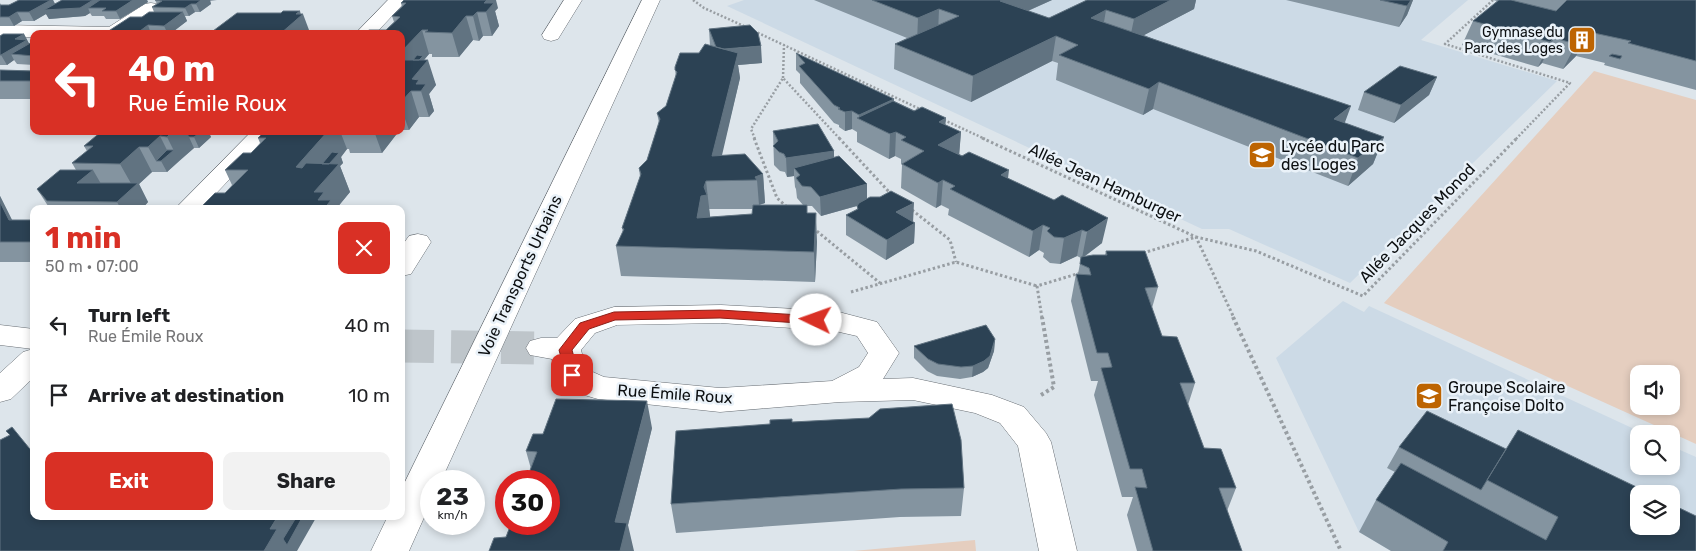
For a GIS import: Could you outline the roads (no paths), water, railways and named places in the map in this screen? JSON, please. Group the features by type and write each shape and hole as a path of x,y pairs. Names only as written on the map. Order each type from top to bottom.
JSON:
{"street":[{"path":"368,30 398,0"},
{"path":"552,35 573,0"},
{"name":"Voie Transports Urbains","path":"405,519 650,0"},
{"path":"117,30 151,8"},
{"path":"0,31 30,32"},
{"path":"191,205 261,135"},
{"path":"405,262 418,242"},
{"name":"Rue Émile Roux","path":"913,389 884,354 866,328 835,321 720,314 614,316 584,326 553,349 572,375 598,388 720,400 913,389 981,403 1012,415 1034,442 1058,551"},
{"path":"0,335 30,339"},
{"name":"Rue Émile Roux","path":"837,392 870,375 884,354"},
{"path":"0,391 30,364"},
{"name":"Voie Transports Urbains","path":"390,551 405,520"}],"tunnel":[{"path":"405,346 541,348"}],"place":[{"name":"Gymnase du Parc des Loges","path":"1582,40"},
{"name":"Lycée du Parc des Loges","path":"1262,155"},
{"name":"Groupe Scolaire Françoise Dolto","path":"1429,396"}]}
